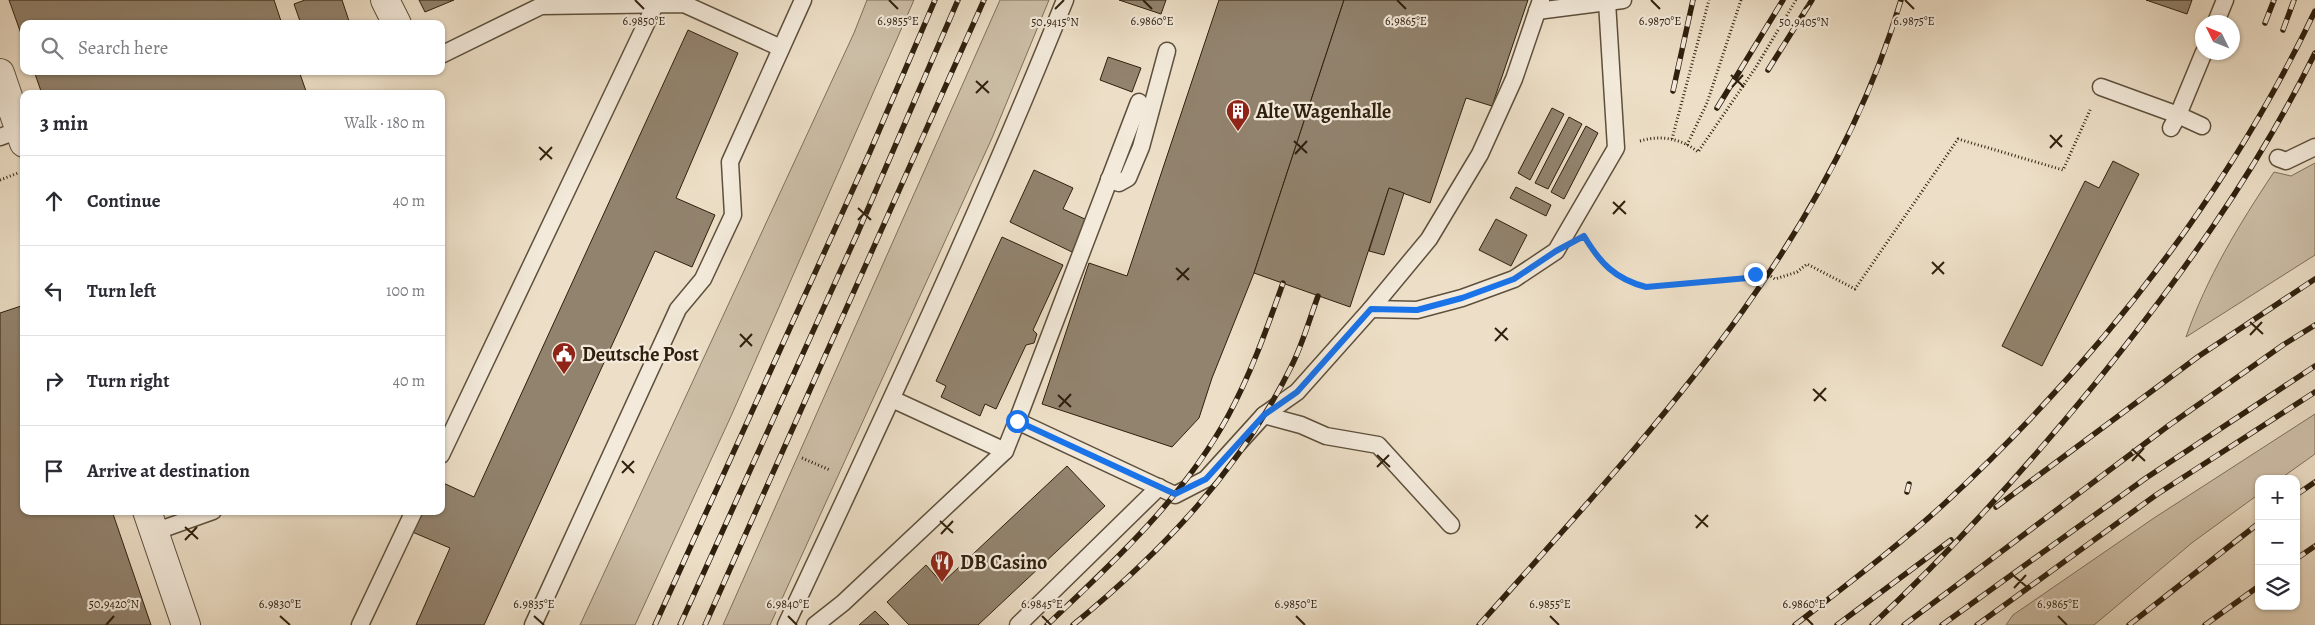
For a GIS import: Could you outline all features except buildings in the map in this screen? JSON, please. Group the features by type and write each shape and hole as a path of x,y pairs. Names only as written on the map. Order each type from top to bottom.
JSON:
{"street":[{"path":"385,0 395,20"},
{"path":"0,73 14,137"},
{"path":"150,522 186,625"}],"lane":[{"path":"533,625 678,309 703,279 733,215 730,162 803,0"},
{"path":"786,625 892,399 1013,129 1065,0"},
{"path":"1017,421 1175,494 1206,479 1264,415 1297,392 1371,309 1429,239 1480,154 1514,79 1539,6 1623,0"},
{"path":"2219,15 2226,0"},
{"path":"1371,309 1417,310 1462,298 1514,279 1556,251 1616,148 1607,2"},
{"path":"445,53 541,6 655,4 684,4 781,48"},
{"path":"445,447 655,4"},
{"path":"1109,179 1119,183 1128,178 1141,147 1167,51"},
{"path":"2174,121 2201,60"},
{"path":"2101,87 2174,121 2202,126"},
{"path":"815,625 843,603 1005,451 1139,102"},
{"path":"2278,158 2286,161 2315,147"},
{"path":"892,399 1005,451"},
{"path":"1264,415 1301,425 1326,436 1378,445 1451,525"},
{"path":"1018,625 1159,487"},
{"path":"150,522 190,515"},
{"path":"360,625 412,515"}],"path":[{"path":"1672,139 1709,0"},
{"path":"1687,145 1708,103 1741,0"},
{"path":"1616,148 1650,138 1672,139 1698,152 1756,67 1796,0"},
{"path":"1556,251 1584,236 1596,257 1610,271 1632,283 1646,287 1748,278 1762,270 1775,279 1797,272 1807,264 1855,289 1958,138 2062,170 2101,87"},
{"path":"0,180 20,172"},
{"path":"802,458 834,472"}],"shaded area":[{"path":"867,0 914,0 732,414 635,625 580,625 854,33"},
{"path":"1000,0 1049,0 992,138 770,625 723,625"},
{"path":"2315,163 2315,255 2186,337 2194,315 2224,252 2274,172 2291,176"},
{"path":"2315,414 2315,454 2286,475 2255,475 2255,497 2193,542 2094,625 2006,625 2013,615 2154,518"}],"railway":[{"path":"655,625 869,154 935,0"},
{"path":"680,625 858,232 958,0"},
{"path":"705,625 984,0"},
{"path":"1673,91 1693,0"},
{"path":"1717,108 1783,0"},
{"path":"1768,70 1812,0"},
{"path":"1479,625 1667,410 1725,335 1779,257 1827,176 1869,91 1901,0"},
{"path":"2265,23 2274,0"},
{"path":"2283,30 2294,0"},
{"path":"1795,625 1889,551 1944,504 2000,450 2104,336 2153,275 2198,212 2240,148 2279,80 2315,11"},
{"path":"1872,625 1931,568 2015,478 2094,385 2156,306 2214,225 2241,183 2267,141 2315,53"},
{"path":"1996,507 2199,356 2315,279"},
{"path":"1047,625 1146,528 1169,502 1210,446 1244,384 1283,283"},
{"path":"1073,625 1138,568 1168,538 1224,473 1250,438 1273,401 1293,363 1318,296"},
{"path":"1904,625 2168,426 2283,345 2315,325"},
{"path":"1942,625 2146,478 2315,366"},
{"path":"1977,625 2156,495 2315,392"},
{"path":"2300,492 2315,482"},
{"path":"1907,492 1909,484"},
{"path":"2129,625 2255,526"},
{"path":"1837,625 1951,540"},
{"path":"2300,556 2315,546"},
{"path":"2205,625 2255,589"}],"place":[{"name":"Alte Wagenhalle","path":"1238,132"},
{"name":"Deutsche Post","path":"564,375"},
{"name":"DB Casino","path":"942,583"}],"route":[{"path":"1017,421 1175,494 1206,479 1264,415 1297,392 1371,309 1417,310 1462,298 1514,279 1556,251 1584,236 1596,257 1610,271 1632,283 1646,287 1748,278 1755,274"}]}
